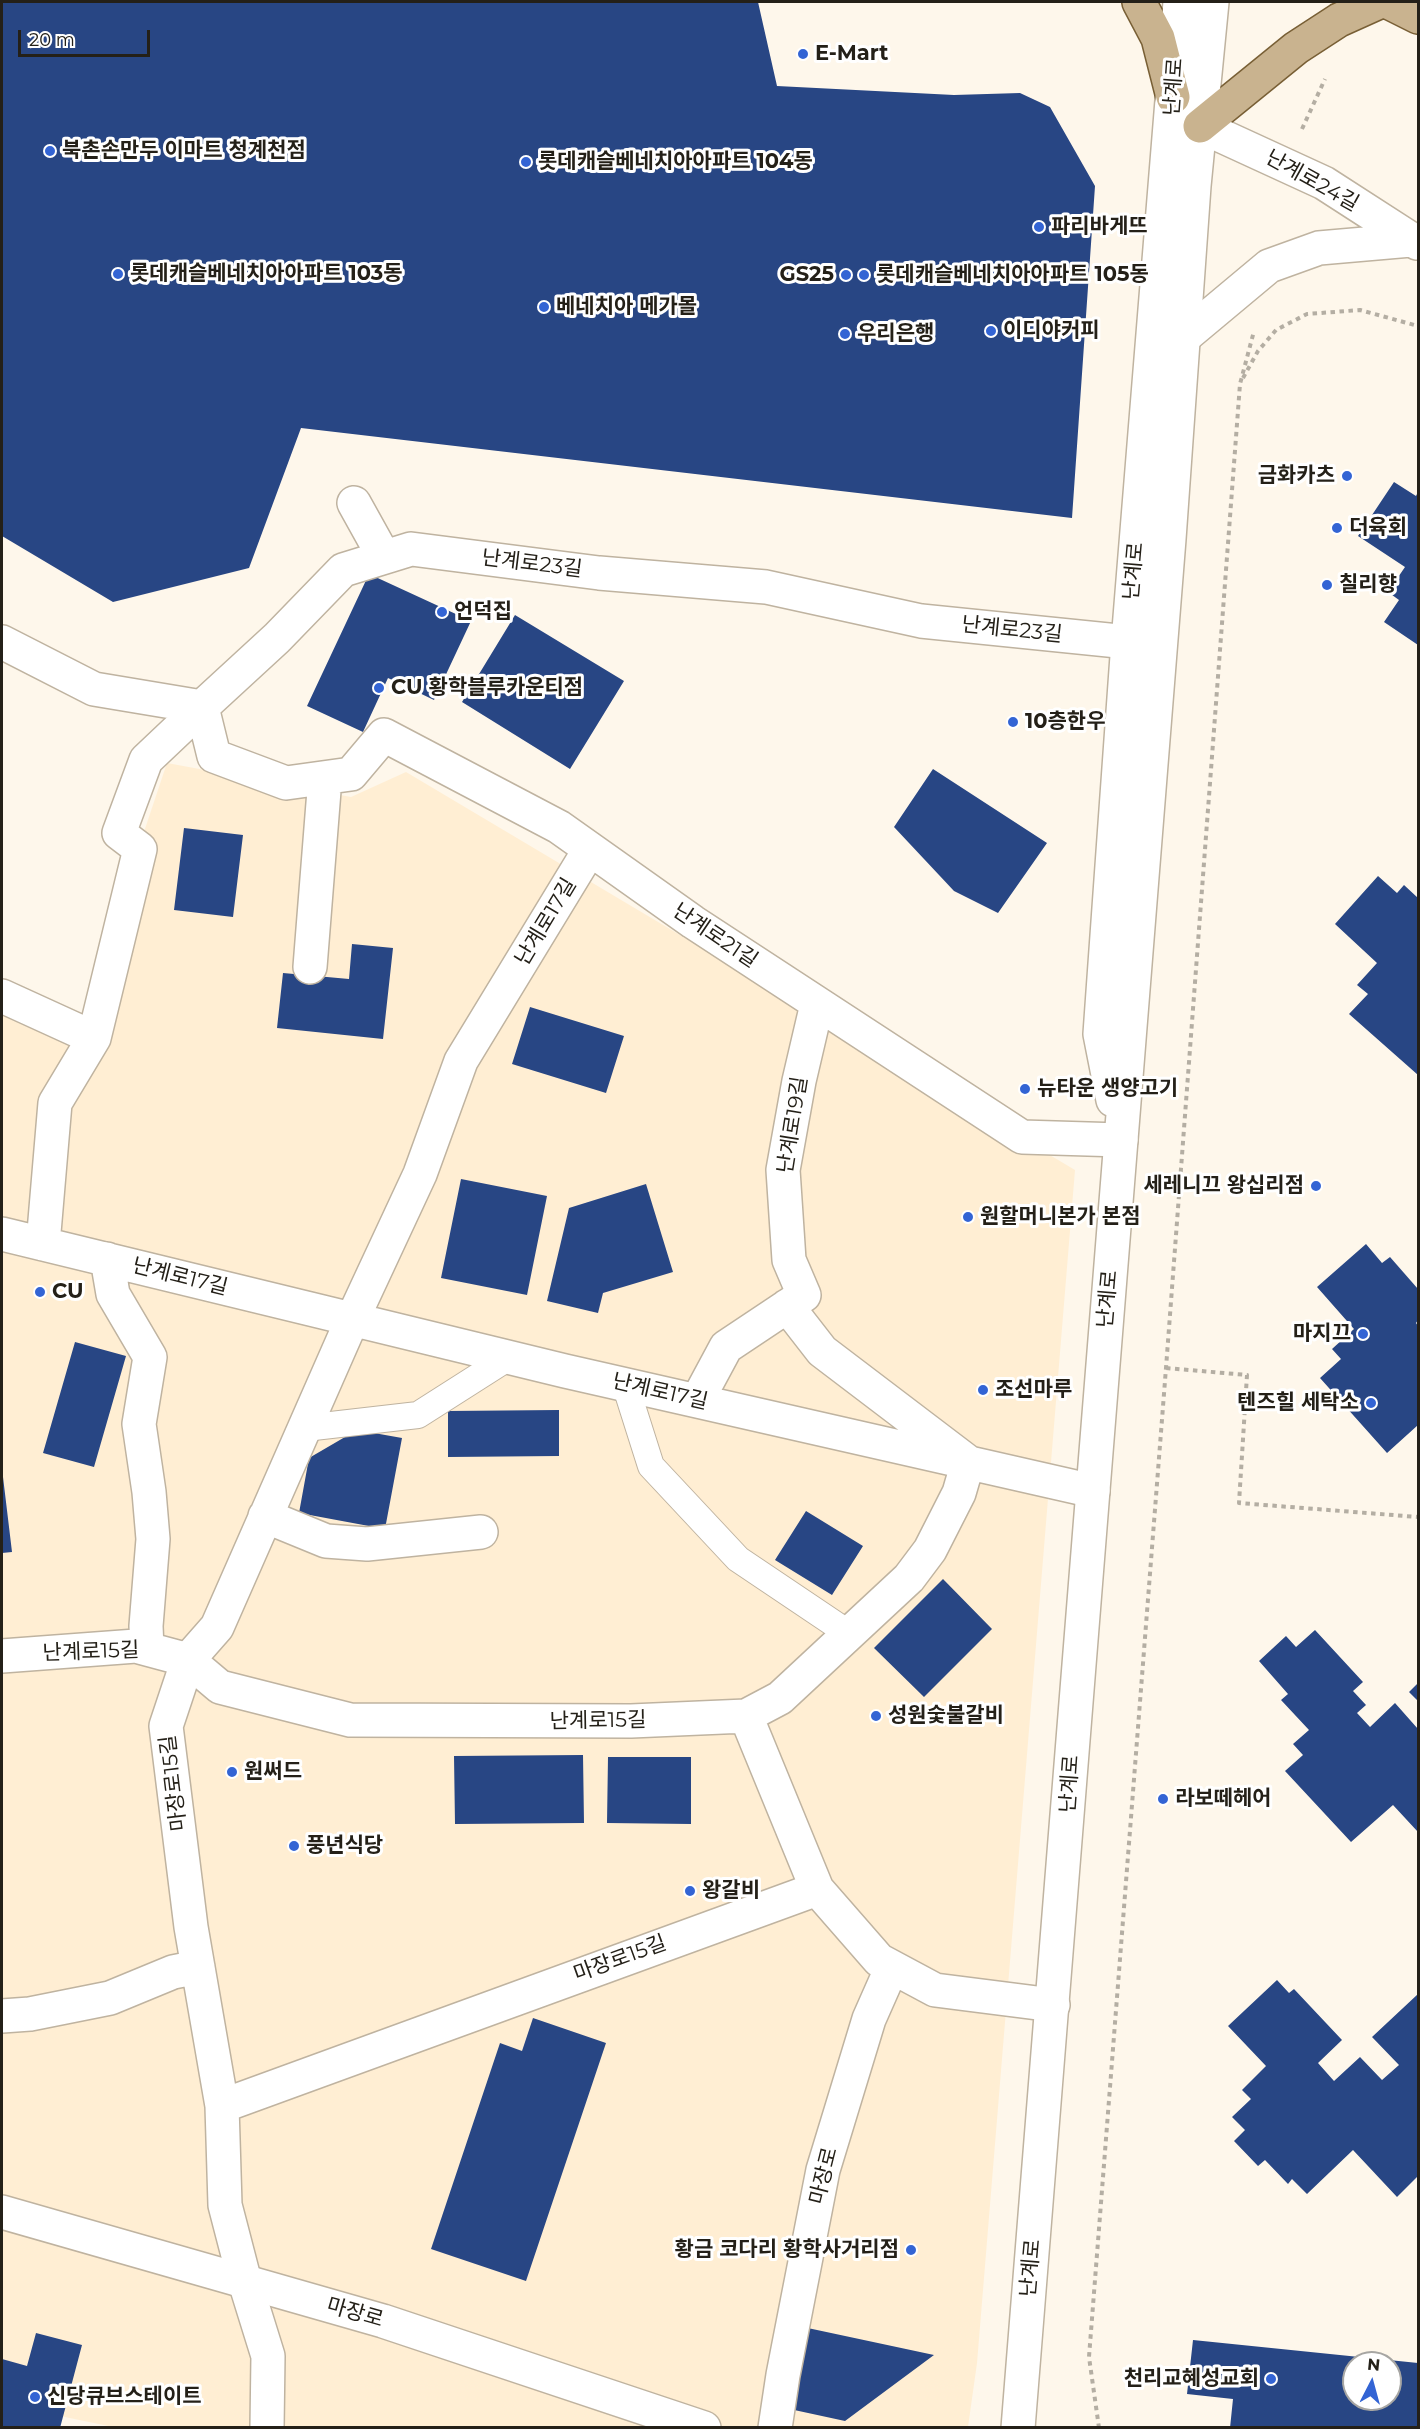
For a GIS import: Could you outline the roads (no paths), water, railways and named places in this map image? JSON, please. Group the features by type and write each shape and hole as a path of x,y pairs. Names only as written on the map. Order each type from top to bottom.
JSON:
{"main road":[{"path":"1139,2 1158,38 1173,97"},
{"path":"1200,126 1296,48 1339,20 1379,2"},
{"path":"1388,2 1419,17"}],"street":[{"name":"난계로","path":"1121,1140 1100,1034 1128,642 1180,2"},
{"name":"난계로","path":"1018,2427 1121,1140 1194,186 1212,2"},
{"name":"난계로24길","path":"1200,126 1324,183 1415,242"},
{"path":"1184,337 1269,266 1319,248 1415,242"},
{"path":"354,503 384,557"},
{"name":"난계로23길","path":"202,707 277,638 343,570 411,549 599,573 766,587 921,621 1128,642"},
{"path":"2,642 94,689 202,707"},
{"path":"43,1244 55,1103 94,1038 140,849 119,833 147,760 202,707"},
{"name":"난계로21길","path":"202,707 214,756 286,783 351,774 384,735 558,826 693,922 1022,1137 1121,1140"},
{"path":"310,967 326,778"},
{"name":"난계로17길","path":"352,1320 420,1174 461,1061 590,849"},
{"path":"2,996 94,1038"},
{"name":"난계로19길","path":"697,1401 726,1347 804,1295 789,1260 783,1170 799,1081 817,1005"},
{"name":"난계로17길","path":"2,1234 509,1357 1093,1491"},
{"path":"107,1259 112,1294 150,1357 139,1424 153,1539 146,1626 147,1649"},
{"path":"787,1306 822,1351 968,1462 959,1493 930,1550 909,1578 780,1698 746,1716 817,1889 879,1960 936,1990 1053,2005"},
{"name":"마장로15길","path":"267,2427 268,2356 245,2282 225,2205 222,2106 198,1967 166,1726 188,1660 218,1627 352,1320"},
{"path":"265,1516 326,1541 336,1542 367,1544 481,1532"},
{"name":"난계로15길","path":"2,1656 136,1646 188,1660 220,1687 350,1720 631,1721 746,1716"},
{"name":"마장로15길","path":"222,2106 817,1889"},
{"path":"2,2016 30,2014 110,1998 173,1972 198,1967"},
{"name":"마장로","path":"775,2427 783,2375 824,2170 868,2019 892,1967"},
{"name":"마장로","path":"2,2212 383,2321 704,2427"}],"lane":[{"path":"304,1428 418,1415 509,1357"},
{"path":"625,1384 651,1466 738,1559 848,1633"}],"place":[{"name":"E-Mart","path":"803,54"},
{"name":"북촌손만두 이마트 청계천점","path":"50,151"},
{"name":"롯데캐슬베네치아아파트 104동","path":"526,162"},
{"name":"파리바게뜨","path":"1039,227"},
{"name":"롯데캐슬베네치아아파트 103동","path":"118,274"},
{"name":"GS25","path":"846,275"},
{"name":"롯데캐슬베네치아아파트 105동","path":"864,275"},
{"name":"베네치아 메가몰","path":"544,307"},
{"name":"이디야커피","path":"991,331"},
{"name":"우리은행","path":"845,334"},
{"name":"금화카츠","path":"1347,476"},
{"name":"더육회","path":"1337,528"},
{"name":"칠리향","path":"1327,585"},
{"name":"언덕집","path":"442,612"},
{"name":"CU 황학블루카운티점","path":"379,688"},
{"name":"10층한우","path":"1013,722"},
{"name":"뉴타운 생양고기","path":"1025,1089"},
{"name":"세레니끄 왕십리점","path":"1316,1186"},
{"name":"원할머니본가 본점","path":"968,1217"},
{"name":"CU","path":"40,1292"},
{"name":"마지끄","path":"1363,1334"},
{"name":"조선마루","path":"983,1390"},
{"name":"텐즈힐 세탁소","path":"1371,1403"},
{"name":"성원숯불갈비","path":"876,1716"},
{"name":"원써드","path":"232,1772"},
{"name":"라보떼헤어","path":"1163,1799"},
{"name":"풍년식당","path":"294,1846"},
{"name":"왕갈비","path":"690,1891"},
{"name":"황금 코다리 황학사거리점","path":"911,2250"},
{"name":"천리교혜성교회","path":"1271,2379"},
{"name":"신당큐브스테이트","path":"35,2397"}]}
